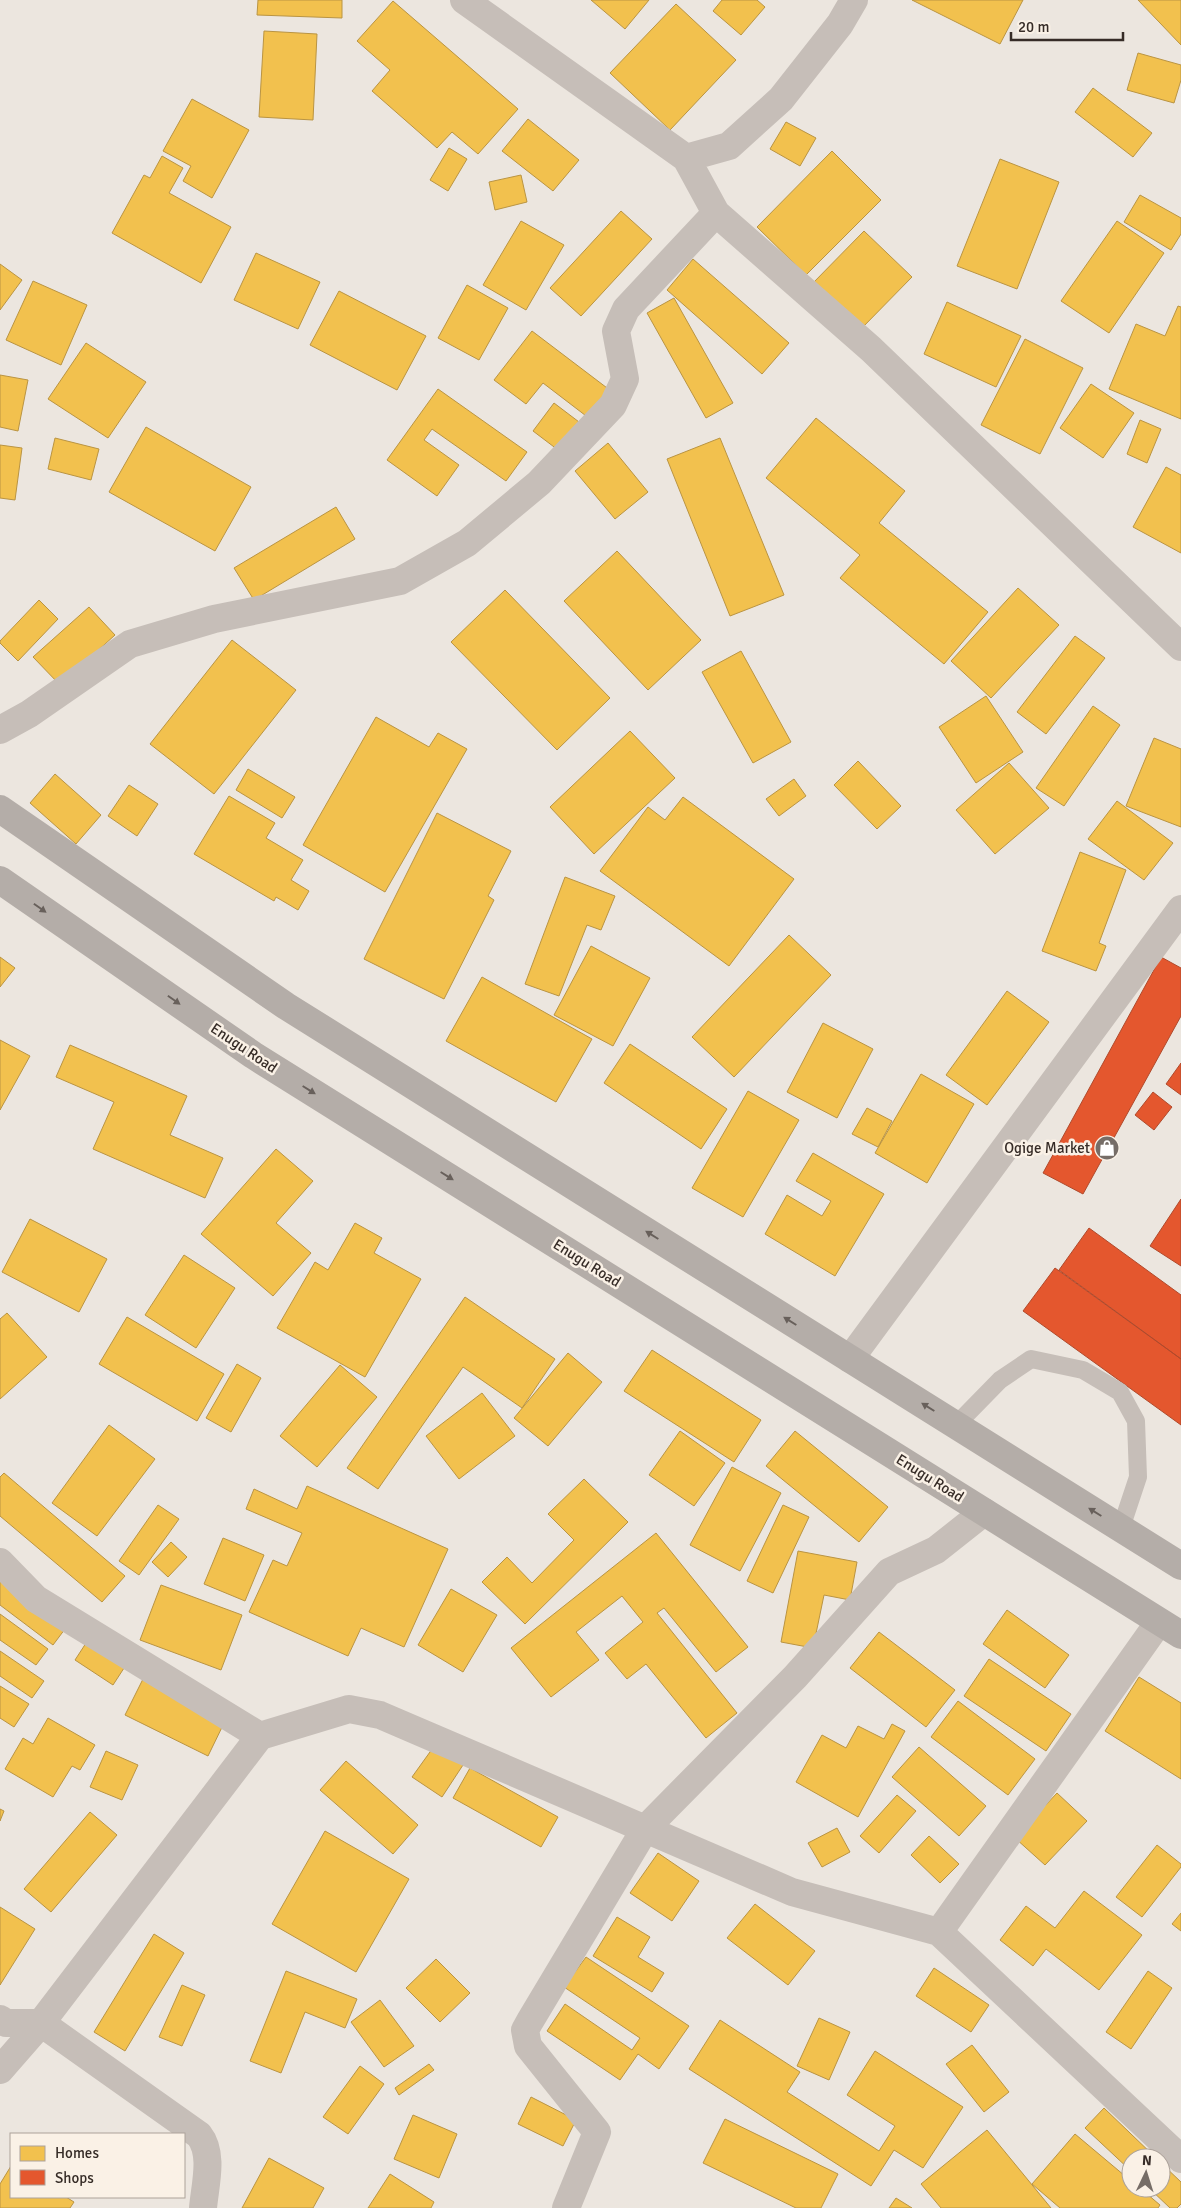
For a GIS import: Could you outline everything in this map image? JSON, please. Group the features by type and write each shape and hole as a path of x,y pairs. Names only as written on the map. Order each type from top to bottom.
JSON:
{"main road":[{"path":"0,809 286,1006 1181,1566"},
{"name":"Enugu Road","path":"0,880 254,1055 1170,1628"}],"street":[{"path":"464,0 686,158 716,213 871,349 1181,647"},
{"path":"686,158 730,146 782,99 840,24 854,0"},
{"path":"0,730 29,714 130,644 214,620 400,581 467,543 539,483 613,405 625,379 616,331 626,309 716,213"},
{"path":"850,1359 1181,909"},
{"path":"566,2208 597,2132 528,2046 525,2030 646,1829 796,1677 889,1572 936,1550 984,1512"},
{"path":"0,1562 36,1599 260,1736"},
{"path":"939,1932 1170,1628"},
{"path":"0,2070 41,2023 260,1736 349,1709 380,1715 792,1892 939,1932 1181,2159"},
{"path":"0,2019 6,2023 41,2023 198,2135 206,2144 207,2156 204,2208"}],"lane":[{"path":"956,1425 1000,1380 1031,1359 1082,1370 1120,1392 1136,1421 1138,1477 1121,1528"}],"building: Homes":[{"path":"258,0 342,0 342,18 257,15"},
{"path":"591,0 649,0 625,29"},
{"path":"722,0 757,0 765,7 741,35 713,11"},
{"path":"912,0 1023,0 1000,44"},
{"path":"1138,0 1181,0 1181,45"},
{"path":"393,1 518,109 478,154 452,132 437,148 372,91 390,70 357,41"},
{"path":"676,4 736,60 670,130 610,73"},
{"path":"264,31 317,34 313,120 259,117"},
{"path":"1138,53 1181,65 1181,80 1174,103 1127,90"},
{"path":"1093,88 1152,133 1133,157 1075,112"},
{"path":"192,99 249,130 212,198 183,181 191,166 163,151"},
{"path":"528,119 579,160 553,191 502,151"},
{"path":"786,122 816,138 800,166 770,149"},
{"path":"449,148 467,159 448,191 430,180"},
{"path":"832,151 881,200 806,275 757,227"},
{"path":"162,156 183,168 169,193 231,227 201,283 112,233 144,175 150,178"},
{"path":"1000,159 1059,182 1017,289 957,266"},
{"path":"521,175 527,202 495,210 489,182"},
{"path":"1140,195 1181,218 1181,234 1171,250 1124,222"},
{"path":"621,211 652,239 581,316 550,288"},
{"path":"521,221 564,245 526,310 483,285"},
{"path":"1117,221 1164,253 1109,333 1061,301"},
{"path":"864,231 912,277 860,330 812,284"},
{"path":"256,253 320,282 298,329 234,300"},
{"path":"693,259 789,343 762,374 667,290"},
{"path":"0,264 22,280 0,310"},
{"path":"33,281 87,305 61,365 6,340"},
{"path":"467,285 508,308 479,360 438,338"},
{"path":"339,291 426,336 397,390 310,345"},
{"path":"674,298 733,403 706,418 647,313"},
{"path":"947,302 1021,336 996,387 924,354"},
{"path":"1178,306 1181,307 1181,419 1109,389 1136,324 1165,336"},
{"path":"532,331 615,394 594,422 543,383 526,404 494,380"},
{"path":"1025,339 1083,368 1040,454 981,425"},
{"path":"86,343 146,382 108,438 48,399"},
{"path":"0,375 28,380 18,431 0,427"},
{"path":"1091,384 1134,413 1103,458 1060,428"},
{"path":"438,389 527,452 506,481 432,429 424,440 459,465 437,496 387,460"},
{"path":"554,403 583,425 562,453 533,431"},
{"path":"816,418 905,491 879,523 988,612 944,664 840,578 860,555 766,478"},
{"path":"1140,420 1161,429 1147,463 1127,454"},
{"path":"146,427 251,487 215,551 109,492"},
{"path":"55,438 99,449 91,480 48,469"},
{"path":"720,438 784,595 730,616 667,459"},
{"path":"608,443 648,492 615,519 575,471"},
{"path":"0,445 22,448 15,500 0,498"},
{"path":"1166,467 1181,475 1181,553 1133,527"},
{"path":"336,507 355,539 254,600 234,568"},
{"path":"617,551 701,640 648,690 564,601"},
{"path":"1018,588 1059,625 991,698 951,661"},
{"path":"505,590 610,698 557,750 451,642"},
{"path":"39,600 58,619 18,661 0,641"},
{"path":"89,607 115,635 60,685 33,657"},
{"path":"1075,636 1105,658 1046,734 1017,712"},
{"path":"232,640 296,690 214,794 150,744"},
{"path":"741,651 791,742 753,763 702,672"},
{"path":"986,696 1023,752 976,783 939,727"},
{"path":"1093,706 1120,725 1064,806 1036,788"},
{"path":"376,717 429,747 438,733 467,749 385,892 303,845"},
{"path":"630,731 675,778 594,854 550,807"},
{"path":"1154,738 1181,749 1181,827 1126,806"},
{"path":"858,761 901,806 877,829 834,785"},
{"path":"1009,763 1049,808 995,854 956,810"},
{"path":"248,769 295,797 282,818 236,790"},
{"path":"55,774 101,815 76,844 30,803"},
{"path":"794,779 806,796 779,816 766,799"},
{"path":"129,785 158,804 137,836 108,816"},
{"path":"229,796 275,823 266,838 303,860 291,880 309,891 298,910 276,897 274,901 194,854"},
{"path":"683,797 794,879 729,966 600,871 648,807 665,820"},
{"path":"1117,801 1173,843 1144,880 1088,839"},
{"path":"437,813 511,851 488,896 494,900 444,999 364,959"},
{"path":"1080,852 1126,870 1099,943 1106,946 1096,971 1042,951"},
{"path":"565,877 615,896 601,930 587,925 559,996 525,984"},
{"path":"789,935 831,975 734,1077 692,1037"},
{"path":"591,946 650,978 613,1046 554,1015"},
{"path":"0,957 15,968 0,987"},
{"path":"482,977 592,1039 556,1102 446,1041"},
{"path":"1007,991 1049,1022 987,1105 946,1075"},
{"path":"823,1023 873,1049 837,1118 787,1092"},
{"path":"0,1040 30,1056 0,1110"},
{"path":"630,1044 727,1109 701,1149 604,1083"},
{"path":"70,1045 187,1096 170,1135 223,1158 205,1198 93,1149 114,1102 56,1077"},
{"path":"921,1074 974,1104 927,1183 875,1153"},
{"path":"748,1091 799,1120 743,1217 692,1188"},
{"path":"867,1108 892,1121 878,1147 852,1134"},
{"path":"276,1149 313,1181 276,1223 311,1253 273,1296 201,1234"},
{"path":"813,1153 884,1194 835,1276 765,1234 787,1195 822,1216 831,1201 796,1181"},
{"path":"30,1219 107,1259 79,1312 2,1272"},
{"path":"355,1223 382,1238 374,1253 421,1279 365,1377 277,1328 315,1262 328,1270"},
{"path":"184,1255 235,1288 196,1348 145,1315"},
{"path":"465,1297 555,1359 522,1408 463,1367 378,1489 347,1468"},
{"path":"7,1313 47,1357 0,1399 0,1319"},
{"path":"127,1317 224,1374 197,1421 99,1364"},
{"path":"652,1350 761,1420 734,1462 624,1391"},
{"path":"568,1353 602,1382 548,1446 514,1418"},
{"path":"237,1364 261,1378 231,1432 206,1418"},
{"path":"340,1365 377,1397 317,1467 280,1436"},
{"path":"482,1393 515,1436 459,1479 426,1436"},
{"path":"109,1425 155,1459 97,1536 52,1503"},
{"path":"680,1431 725,1463 694,1506 649,1475"},
{"path":"795,1431 888,1507 859,1542 766,1466"},
{"path":"732,1467 781,1493 740,1571 690,1545"},
{"path":"4,1473 125,1576 102,1602 0,1516 0,1477"},
{"path":"584,1479 628,1522 525,1624 482,1582 507,1557 532,1583 574,1540 548,1514"},
{"path":"307,1486 448,1549 404,1647 361,1628 348,1656 249,1612 273,1560 287,1566 302,1533 246,1509 254,1489 297,1509"},
{"path":"158,1505 179,1519 139,1575 119,1561"},
{"path":"783,1505 809,1517 773,1593 747,1581"},
{"path":"656,1533 748,1647 716,1672 664,1608 657,1613 737,1713 706,1738 646,1664 627,1679 605,1653 643,1622 622,1596 576,1632 599,1660 551,1697 511,1648"},
{"path":"223,1538 264,1555 245,1601 204,1584"},
{"path":"171,1542 187,1557 168,1577 152,1562"},
{"path":"798,1551 857,1562 850,1600 824,1595 813,1648 781,1642"},
{"path":"0,1574 68,1625 53,1645 0,1605"},
{"path":"161,1585 242,1615 221,1670 140,1640"},
{"path":"451,1589 497,1615 463,1672 418,1645"},
{"path":"1007,1610 1069,1655 1045,1688 983,1644"},
{"path":"0,1614 48,1649 36,1665 0,1640"},
{"path":"879,1632 955,1690 926,1727 850,1668"},
{"path":"88,1640 126,1665 113,1685 75,1660"},
{"path":"0,1651 44,1681 32,1698 0,1676"},
{"path":"989,1659 1071,1714 1046,1751 964,1696"},
{"path":"144,1677 226,1719 208,1756 125,1715"},
{"path":"1139,1677 1181,1703 1181,1779 1105,1731"},
{"path":"0,1686 29,1704 14,1727 0,1718"},
{"path":"958,1701 1035,1759 1008,1795 931,1737"},
{"path":"48,1718 95,1745 80,1770 72,1766 53,1797 5,1769 23,1738 33,1744"},
{"path":"892,1724 905,1731 858,1817 796,1782 822,1735 846,1748 858,1726 884,1739"},
{"path":"435,1745 463,1765 442,1797 412,1777"},
{"path":"919,1747 986,1806 959,1836 892,1777"},
{"path":"106,1751 138,1765 122,1800 90,1787"},
{"path":"346,1761 418,1825 393,1854 320,1790"},
{"path":"470,1768 558,1817 541,1847 453,1798"},
{"path":"1057,1793 1087,1821 1045,1865 1015,1838"},
{"path":"897,1795 916,1811 879,1853 860,1836"},
{"path":"0,1809 4,1811 0,1821"},
{"path":"90,1812 117,1835 51,1912 24,1889"},
{"path":"837,1828 850,1852 822,1867 808,1843"},
{"path":"325,1831 409,1879 356,1972 272,1924"},
{"path":"929,1836 959,1864 940,1883 911,1855"},
{"path":"1157,1845 1181,1864 1181,1867 1142,1917 1116,1897"},
{"path":"658,1853 699,1881 672,1921 630,1893"},
{"path":"1084,1891 1142,1935 1099,1990 1046,1949 1033,1966 1000,1940 1026,1906 1055,1928"},
{"path":"755,1904 815,1951 788,1985 727,1938"},
{"path":"0,1907 35,1929 0,1985"},
{"path":"1181,1913 1181,1931 1172,1924"},
{"path":"617,1917 650,1937 638,1957 664,1973 652,1992 593,1956"},
{"path":"154,1934 184,1953 125,2051 94,2032"},
{"path":"586,1957 689,2026 659,2069 638,2054 620,2080 547,2031 565,2004 632,2050 640,2038 564,1987"},
{"path":"436,1959 470,1993 440,2022 406,1988"},
{"path":"934,1968 989,2005 971,2032 916,1996"},
{"path":"286,1971 357,1999 345,2028 305,2012 281,2073 250,2061"},
{"path":"1148,1971 1172,1988 1131,2049 1106,2032"},
{"path":"182,1985 205,1995 182,2046 159,2037"},
{"path":"380,2000 414,2046 384,2067 351,2022"},
{"path":"819,2018 850,2032 829,2080 797,2066"},
{"path":"720,2020 800,2072 787,2092 879,2151 895,2126 847,2095 875,2051 963,2107 923,2168 894,2150 871,2186 689,2069"},
{"path":"972,2045 1009,2092 984,2112 946,2064"},
{"path":"429,2064 434,2070 399,2095 395,2088"},
{"path":"360,2066 384,2084 348,2134 323,2117"},
{"path":"531,2097 576,2120 563,2146 518,2124"},
{"path":"1104,2108 1146,2148 1121,2148 1121,2162 1085,2128"},
{"path":"413,2115 457,2134 439,2178 394,2159"},
{"path":"725,2119 838,2174 821,2208 796,2208 703,2163"},
{"path":"987,2130 1051,2208 941,2208 921,2184"},
{"path":"1075,2134 1121,2173 1121,2198 1152,2198 1160,2205 1158,2208 1060,2208 1032,2184"},
{"path":"269,2158 324,2188 313,2208 242,2208"},
{"path":"10,2168 10,2198 68,2198 74,2202 70,2208 0,2208 0,2184"},
{"path":"1171,2172 1181,2182 1181,2204 1177,2208 1170,2208 1160,2198 1171,2198"},
{"path":"390,2174 434,2202 431,2208 368,2208"},
{"path":"896,2198 912,2208 889,2208"}],"building: Shops":[{"path":"1161,957 1181,968 1181,1016 1083,1194 1043,1173"},
{"path":"1181,1063 1181,1095 1166,1084"},
{"path":"1153,1092 1172,1107 1154,1130 1135,1115"},
{"path":"1181,1199 1181,1266 1150,1246"},
{"path":"1089,1228 1181,1295 1181,1359 1059,1270"},
{"path":"1055,1268 1181,1359 1181,1425 1023,1311"}],"place":[{"name":"Ogige Market","path":"1107,1148"}]}
